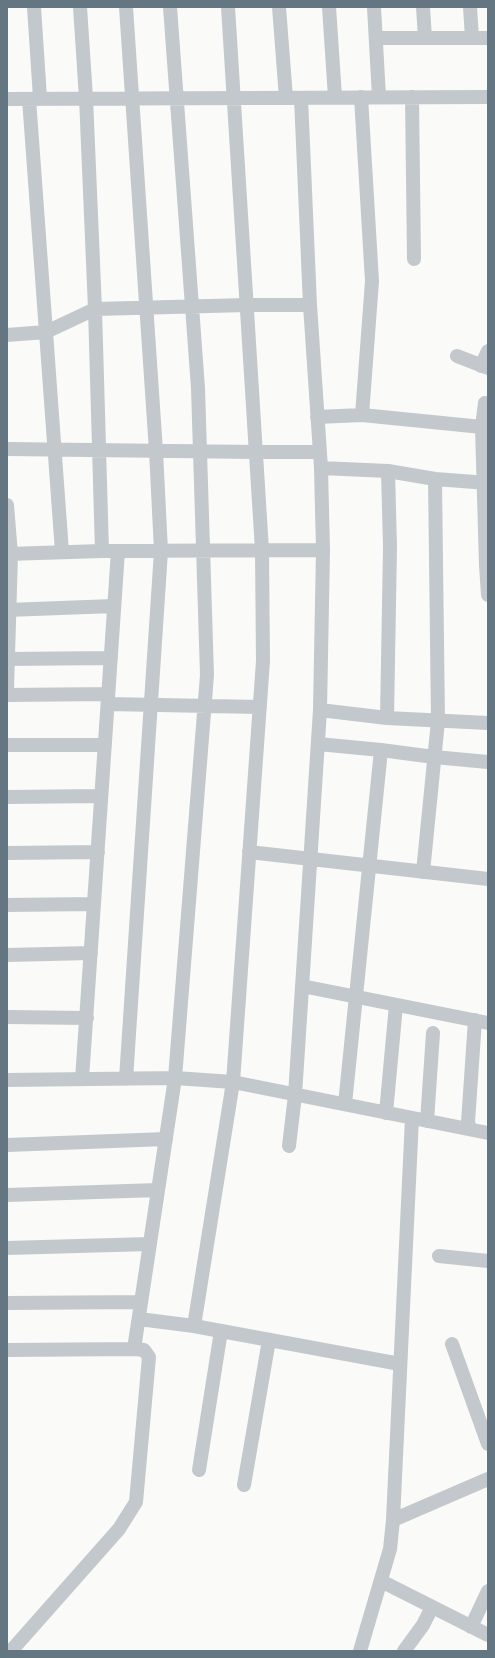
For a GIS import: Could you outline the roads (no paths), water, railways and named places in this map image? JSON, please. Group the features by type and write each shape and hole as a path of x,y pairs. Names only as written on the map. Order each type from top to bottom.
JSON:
{"street":[{"path":"34,7 35,99 46,332 62,552"},
{"path":"80,7 86,98 95,309 102,551"},
{"path":"126,7 162,551 126,1079"},
{"path":"134,1348 175,1078 206,675 198,388 170,7"},
{"path":"194,1326 233,1082 263,661 262,550 228,7"},
{"path":"279,7 286,98"},
{"path":"329,7 335,97"},
{"path":"374,7 379,97"},
{"path":"423,7 425,38"},
{"path":"470,7 472,38"},
{"path":"376,38 488,38"},
{"path":"361,97 372,281 362,415"},
{"path":"412,97 414,259"},
{"path":"7,99 488,97"},
{"path":"289,1146 295,1095 320,710 323,550 321,468 310,305 301,98"},
{"path":"7,335 46,332 95,309 310,305"},
{"path":"457,356 485,367 488,351"},
{"path":"485,403 482,427 486,483 488,595"},
{"path":"318,417 362,415 482,427"},
{"path":"7,449 320,452"},
{"path":"321,468 388,471 435,479 486,483"},
{"path":"387,718 390,547 388,471"},
{"path":"423,872 438,721 435,479"},
{"path":"7,505 9,554 7,690"},
{"path":"9,554 102,551 323,550"},
{"path":"82,1079 118,551"},
{"path":"8,610 114,606"},
{"path":"7,659 111,658"},
{"path":"7,695 108,699 152,705 260,707"},
{"path":"320,710 387,718 488,723"},
{"path":"318,744 488,762"},
{"path":"7,745 105,745"},
{"path":"345,1104 381,750"},
{"path":"7,797 102,796"},
{"path":"7,853 98,852"},
{"path":"249,852 488,879"},
{"path":"7,905 94,904"},
{"path":"7,955 91,954"},
{"path":"302,986 481,1021 468,1122 470,1129"},
{"path":"386,1113 396,1004"},
{"path":"7,1017 87,1018"},
{"path":"426,1121 433,1033"},
{"path":"7,1080 175,1078 233,1082 488,1133"},
{"path":"360,1651 390,1549 393,1520 412,1118"},
{"path":"7,1145 166,1139"},
{"path":"7,1195 158,1190"},
{"path":"7,1248 150,1244"},
{"path":"439,1256 488,1261"},
{"path":"7,1303 142,1302"},
{"path":"139,1319 194,1326 400,1364"},
{"path":"199,1470 221,1331"},
{"path":"244,1485 268,1340"},
{"path":"452,1344 488,1444"},
{"path":"7,1350 134,1348 144,1350 149,1357 136,1502 120,1529 11,1651"},
{"path":"393,1520 488,1478"},
{"path":"381,1581 488,1635"},
{"path":"471,1627 488,1591"},
{"path":"404,1651 423,1626 432,1607"}]}
